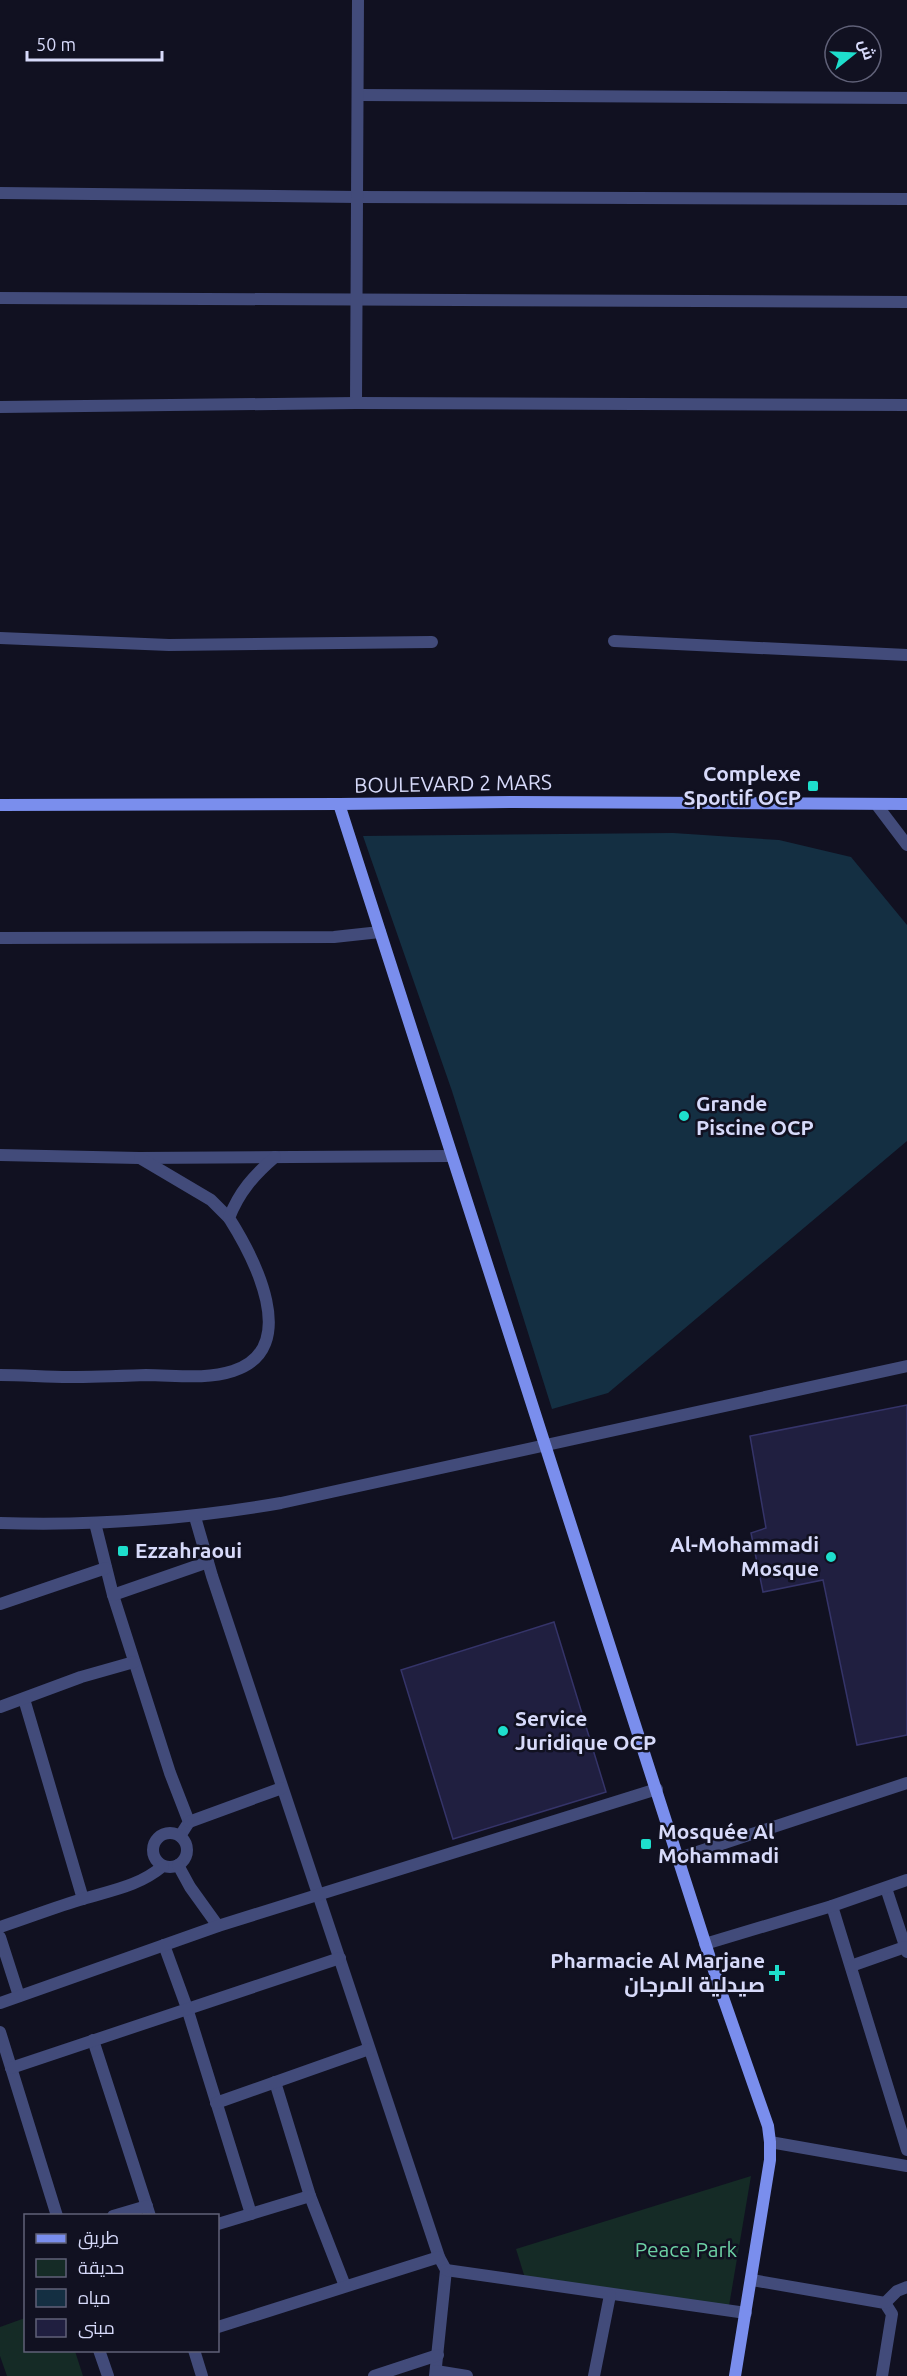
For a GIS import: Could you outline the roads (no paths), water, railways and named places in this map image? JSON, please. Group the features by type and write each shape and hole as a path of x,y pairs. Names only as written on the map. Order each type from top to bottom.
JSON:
{"street":[{"path":"356,403 358,0"},
{"path":"358,95 907,98"},
{"path":"0,193 907,199"},
{"path":"0,298 907,302"},
{"path":"0,407 356,403 907,405"},
{"path":"0,638 169,645 432,642"},
{"path":"614,641 907,655"},
{"name":"BOULEVARD 2 MARS","path":"0,805 514,802 907,804"},
{"path":"339,804 705,1944 768,2126 770,2160 735,2376"},
{"path":"876,804 907,845"},
{"path":"0,938 334,937 380,932"},
{"path":"0,1155 139,1158 452,1156"},
{"path":"229,1218 248,1183 275,1157"},
{"path":"0,1375 67,1377 208,1375 227,1373 245,1366 258,1354 264,1343 269,1315 264,1291 243,1240 229,1218 211,1200 139,1158"},
{"path":"0,1523 95,1523 195,1517 281,1503 907,1366"},
{"path":"195,1517 282,1788 439,2257 446,2270 435,2373 467,2376"},
{"path":"95,1523 113,1596 170,1773 189,1822"},
{"path":"113,1596 208,1562"},
{"path":"0,1604 106,1568"},
{"path":"0,1707 81,1677 134,1662"},
{"path":"24,1699 83,1899"},
{"path":"679,1858 907,1783"},
{"path":"180,1836 189,1822 282,1788"},
{"path":"0,2002 218,1926 657,1789"},
{"path":"0,1927 83,1899 135,1885 149,1878 163,1866 178,1865 186,1857 188,1851 180,1836 168,1833 156,1840 153,1848 154,1856 163,1866"},
{"path":"178,1865 190,1887 218,1926"},
{"path":"705,1944 832,1906 907,1880"},
{"path":"851,1966 906,1949 885,1888"},
{"path":"832,1906 907,2150"},
{"path":"0,1937 18,1996"},
{"path":"165,1946 187,2008 251,2214"},
{"path":"12,2068 340,1958"},
{"path":"0,2032 56,2214"},
{"path":"93,2040 148,2211 127,2214"},
{"path":"216,2103 369,2049"},
{"path":"275,2082 310,2196 345,2286"},
{"path":"770,2142 907,2166"},
{"path":"219,2224 310,2196"},
{"path":"219,2327 439,2257"},
{"path":"446,2270 746,2313"},
{"path":"752,2280 885,2302"},
{"path":"885,2302 897,2291 907,2287"},
{"path":"594,2376 610,2295"},
{"path":"882,2376 892,2314 885,2302"},
{"path":"100,2352 108,2376"},
{"path":"195,2352 202,2376"},
{"path":"374,2376 438,2355"}],"water":[{"name":"Grande Piscine OCP","path":"673,833 779,840 851,857 907,925 907,1141 608,1393 552,1409 452,1091 363,836"}],"place":[{"name":"Complexe Sportif OCP","path":"813,786"},
{"name":"Grande Piscine OCP","path":"684,1116"},
{"name":"Ezzahraoui","path":"123,1551"},
{"name":"Al-Mohammadi Mosque","path":"831,1557"},
{"name":"Service Juridique OCP","path":"503,1731"},
{"name":"Mosquée Al Mohammadi","path":"646,1844"},
{"name":"Pharmacie Al Marjane صيدلية المرجان","path":"777,1973"}],"park label":[{"name":"Peace Park","path":"686,2250"}]}
